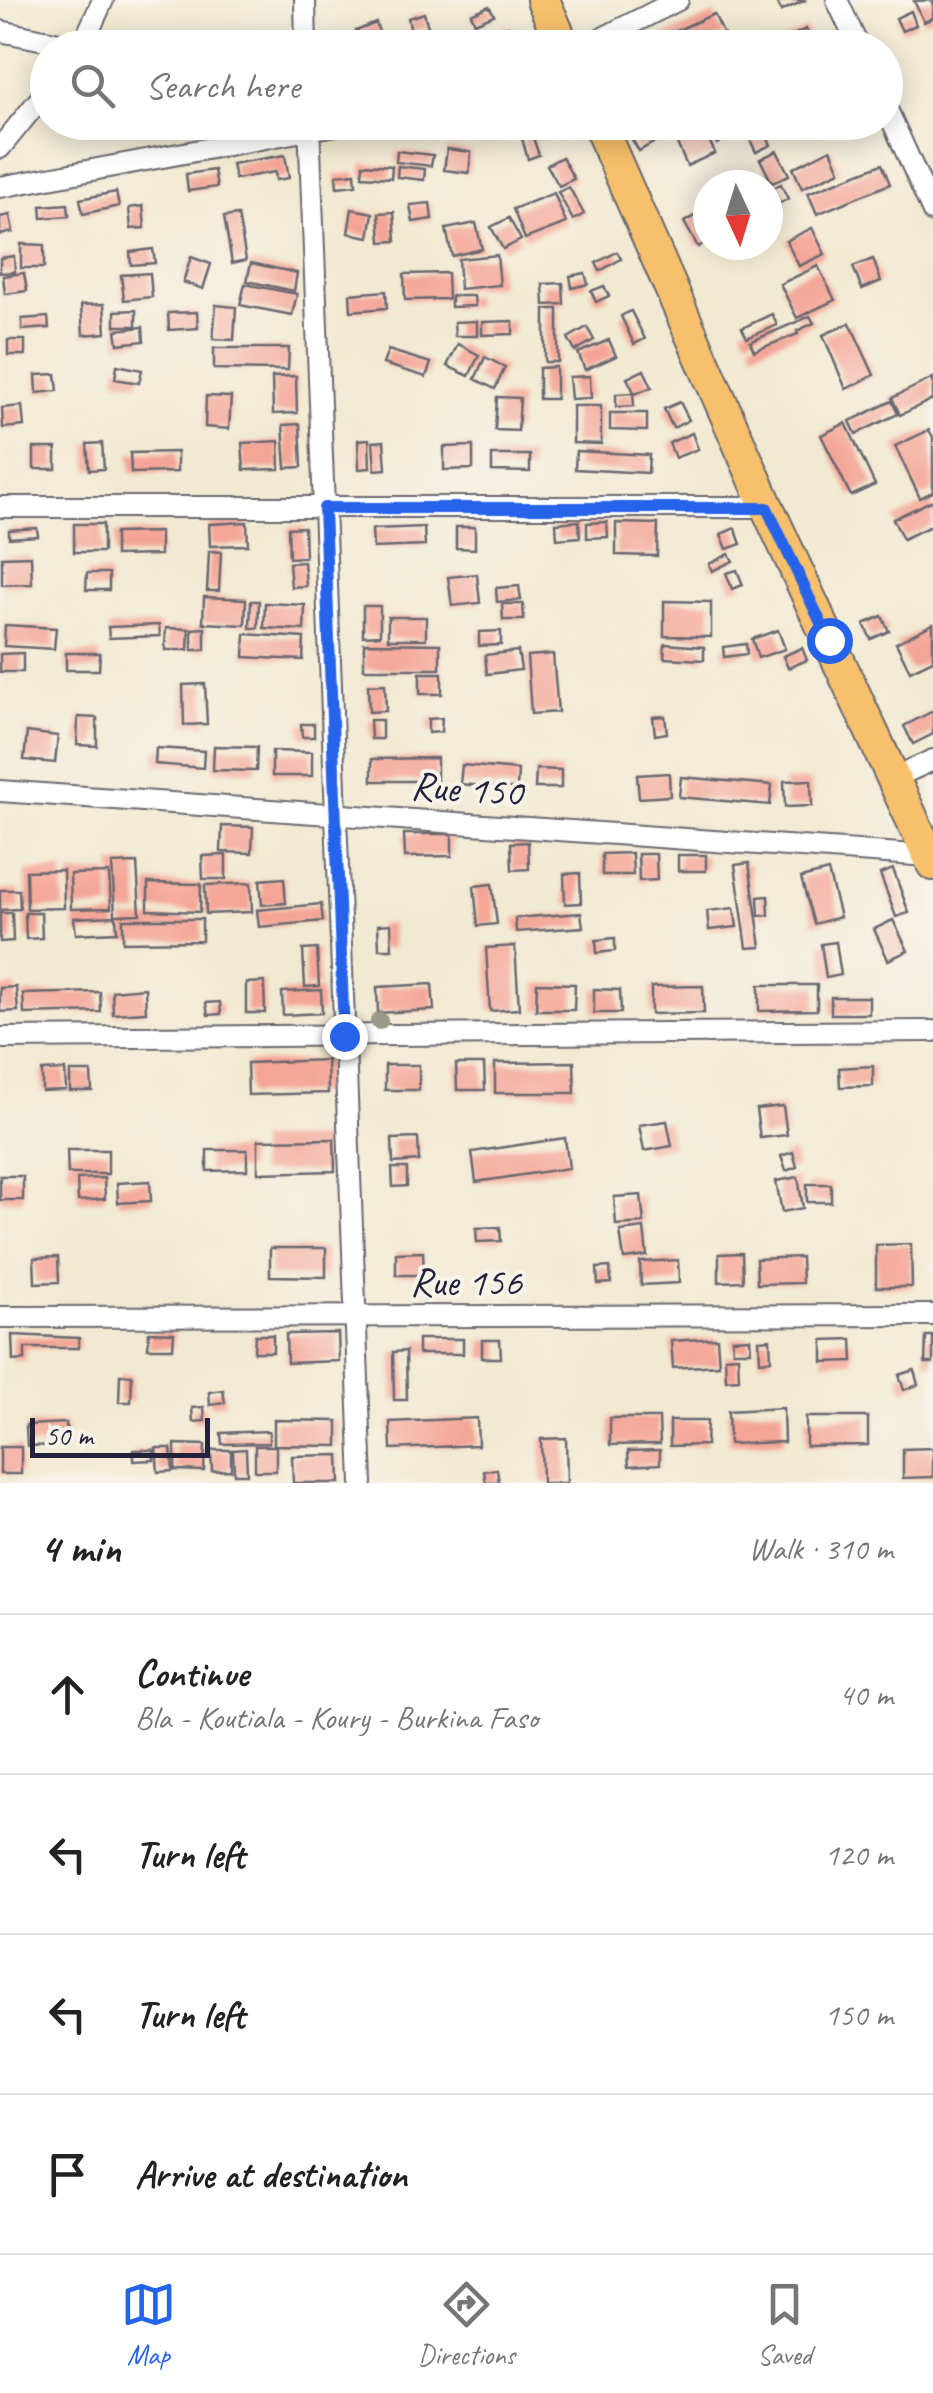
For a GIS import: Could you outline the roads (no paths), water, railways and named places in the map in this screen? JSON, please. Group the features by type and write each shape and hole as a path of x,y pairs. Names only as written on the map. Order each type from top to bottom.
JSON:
{"main road":[{"path":"543,0 556,30"},
{"path":"606,140 767,508 931,860"}],"street":[{"path":"90,30 103,0"},
{"path":"305,0 306,30"},
{"path":"619,30 678,0"},
{"path":"837,0 850,30"},
{"path":"0,31 30,37"},
{"path":"0,148 30,111"},
{"path":"0,187 246,140"},
{"path":"309,140 362,1483"},
{"path":"901,140 933,212"},
{"path":"0,508 767,508"},
{"path":"893,778 933,760"},
{"name":"Rue 150","path":"0,791 931,860"},
{"path":"0,1038 933,1031"},
{"name":"Rue 156","path":"0,1318 933,1315"}]}
